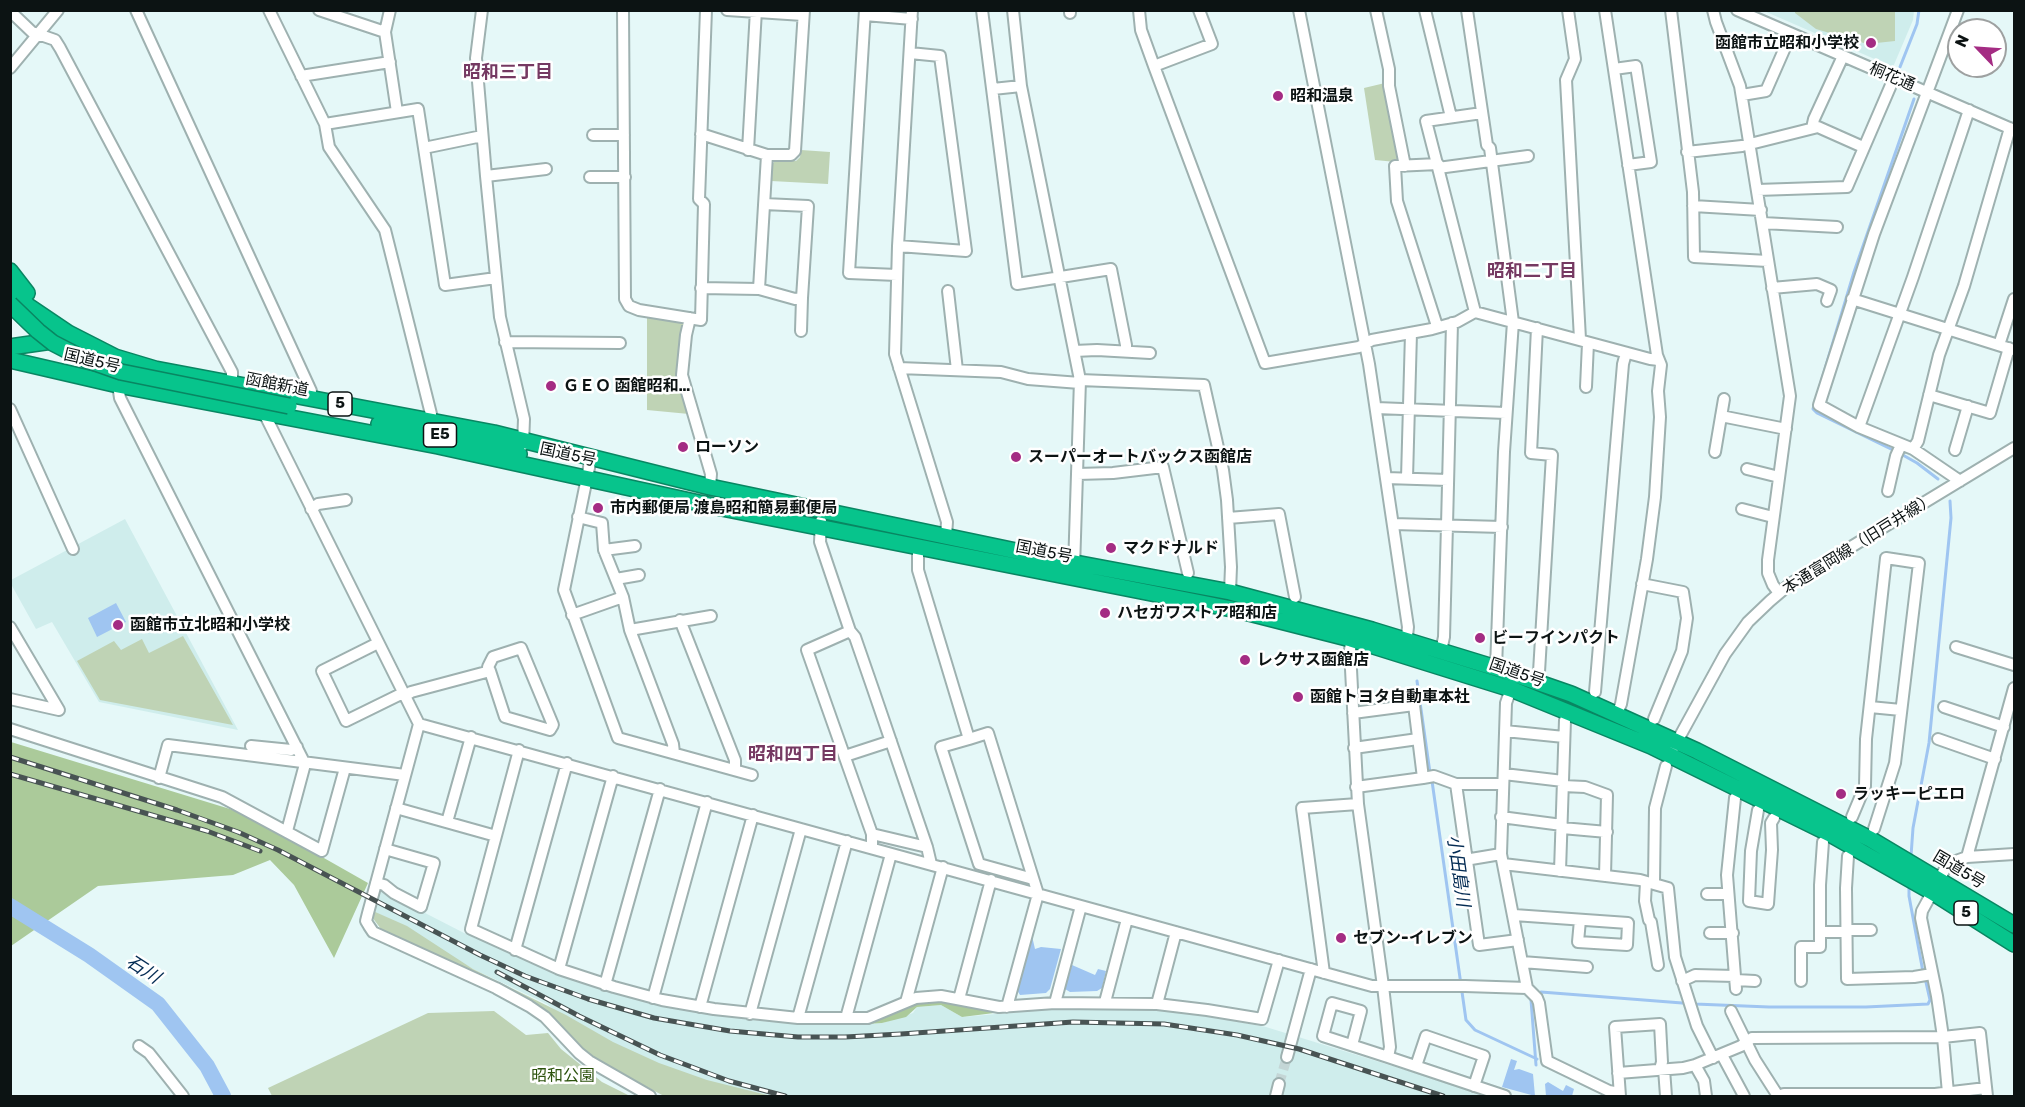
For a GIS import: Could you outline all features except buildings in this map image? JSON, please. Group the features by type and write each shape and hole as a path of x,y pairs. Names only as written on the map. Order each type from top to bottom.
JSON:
{"highway":[{"name":"5","path":"10,271 55,324"},
{"name":"国道5号","path":"10,287 28,306 91,346 115,357 154,369 232,383 429,433 587,478 820,527 918,547 1230,592 1406,648 1565,710 1847,826 1917,866 1935,885 2014,944"},
{"name":"函館新道","path":"10,304 53,343 84,359 121,372 429,433 522,448 570,468 587,478"},
{"name":"国道5号","path":"10,347 61,339 91,346"},
{"path":"44,342 39,349 38,358 47,369"},
{"name":"国道5号","path":"13,359 118,385 263,411 429,433"},
{"name":"国道5号","path":"522,448 591,458 710,487 946,536 1237,610 1352,632"},
{"name":"国道5号","path":"1406,648 1441,651 1496,668 1570,694 1617,714 1671,754 1830,834 1916,883 1935,885 2014,925"}],"street":[{"path":"10,68 58,10"},
{"path":"136,10 311,391"},
{"path":"269,10 325,124 329,147 385,230 431,414 429,433"},
{"path":"319,10 385,32"},
{"path":"390,10 385,32 397,112"},
{"path":"482,10 476,58 482,136 500,317 524,419 522,448"},
{"path":"623,10 626,303 639,310 701,320 704,204 699,199 706,10"},
{"path":"701,134 767,155 791,155 795,151 804,13 727,10"},
{"path":"982,10 1017,284 1060,279 1111,269 1126,350"},
{"path":"1013,10 1020,86 1080,381 1073,569"},
{"path":"1139,10 1141,30 1265,363 1359,346 1452,323 1475,312 1659,360"},
{"path":"1154,66 1212,44 1199,10"},
{"path":"1299,10 1376,408 1408,627 1406,648"},
{"path":"1376,10 1389,69 1389,86 1405,166"},
{"path":"1425,10 1451,117"},
{"path":"1467,10 1513,322 1506,413 1496,668"},
{"path":"1568,10 1575,59 1566,80 1586,387"},
{"path":"1605,10 1661,365 1655,486 1642,584 1621,704 1617,714"},
{"path":"1671,10 1693,206 1694,257 1768,261"},
{"path":"1713,10 1742,95 1790,396 1768,560 1768,573 1779,593"},
{"name":"桐花通","path":"1737,10 2012,129"},
{"path":"1958,10 1874,234 1819,405 1899,450 1913,449 1960,481"},
{"path":"10,11 28,29 55,40 60,48 232,372 232,383"},
{"path":"748,150 756,11"},
{"path":"897,275 849,273 865,13 912,15 898,246 895,354 947,522 946,536"},
{"path":"1742,95 1766,91 1791,34"},
{"path":"898,246 966,251 940,56 910,53"},
{"path":"1812,128 1843,56"},
{"path":"301,76 390,62"},
{"path":"1614,69 1636,66 1651,162 1628,165"},
{"path":"1757,190 1847,187 1894,78"},
{"path":"993,89 1020,86"},
{"path":"325,124 418,109 445,285 496,278"},
{"path":"1859,427 1969,110"},
{"path":"1475,312 1426,121 1482,114"},
{"path":"1687,152 1750,143 1818,127 1863,147"},
{"path":"1913,449 1918,441 1948,330 1964,286 2012,129"},
{"path":"593,135 624,135"},
{"path":"424,148 482,136"},
{"path":"759,289 767,155"},
{"path":"1437,326 1397,201 1395,166 1438,166 1528,156"},
{"path":"486,176 546,169"},
{"path":"590,177 625,177"},
{"path":"764,204 808,206 801,331"},
{"path":"1693,206 1761,210"},
{"path":"1762,223 1837,227"},
{"path":"1772,288 1817,284 1831,290 1827,301"},
{"path":"701,288 759,289 795,299 802,298"},
{"path":"948,291 957,370"},
{"path":"1852,299 2007,348"},
{"path":"1929,395 1990,413 2007,348 2014,299"},
{"path":"690,318 682,368 683,383 711,474 710,487"},
{"path":"1441,651 1444,637 1452,323"},
{"path":"1537,328 1531,453 1552,455 1539,672"},
{"path":"1407,478 1411,333"},
{"path":"505,342 620,343"},
{"path":"1074,351 1126,350 1150,353"},
{"path":"1595,692 1623,364 1626,353"},
{"path":"899,368 1001,372 1029,379 1204,385 1223,470 1228,518 1230,592"},
{"path":"118,385 120,398 305,764 287,831"},
{"path":"1715,452 1724,399"},
{"path":"1955,450 1968,406"},
{"path":"1376,408 1506,413"},
{"path":"10,409 73,549"},
{"path":"263,411 419,724 366,921 373,932 496,988 529,1006 545,1017 584,1057 618,1080 650,1096"},
{"path":"1721,416 1786,429"},
{"name":"本通富岡線（旧戸井線）","path":"1659,965 1645,901 1650,882 1655,808 1671,754 1725,654 1748,622 1790,584 2014,448"},
{"path":"1888,491 1899,450"},
{"path":"591,458 564,590 618,738 752,775"},
{"path":"1077,474 1113,473 1163,467 1188,573"},
{"path":"1747,469 1775,476"},
{"path":"1386,478 1448,480"},
{"path":"311,509 318,504 346,500"},
{"path":"1742,508 1769,516"},
{"path":"822,511 820,542 850,632 855,637 891,741 931,864"},
{"path":"1228,518 1279,514 1295,597"},
{"path":"578,517 602,523 604,550 622,597 630,630 673,744 674,753"},
{"path":"1393,525 1502,527"},
{"path":"604,550 635,546"},
{"path":"918,547 918,570 969,739"},
{"path":"1852,817 1865,786 1866,739 1886,558 1919,563 1894,769 1874,829"},
{"path":"616,579 639,575"},
{"path":"1642,584 1683,592 1687,618 1682,651 1654,719"},
{"path":"572,615 622,597"},
{"path":"630,630 711,616"},
{"path":"680,621 735,760 735,770"},
{"path":"10,627 59,710 10,699"},
{"path":"850,632 807,650 872,834 872,848"},
{"path":"1352,632 1350,650 1356,787 1383,986 1390,1047 1388,1057"},
{"path":"378,643 322,671 346,721 404,694 490,671"},
{"path":"1956,647 2014,665"},
{"path":"521,648 554,725 550,730 505,717 490,671 488,667 493,657 521,648"},
{"path":"1967,857 2014,688"},
{"path":"1511,689 1506,704 1502,859 1522,962 1532,993 1546,1061 1620,1095 1615,1027 1660,1024 1666,1096"},
{"path":"1353,713 1414,705 1423,778"},
{"path":"1870,707 1901,710"},
{"path":"1944,707 2004,727"},
{"path":"1560,871 1565,720"},
{"path":"419,724 1372,986 1462,986 1532,993"},
{"path":"10,729 222,797 322,851 345,768"},
{"path":"1505,731 1564,737"},
{"path":"959,999 986,879 941,747 988,733 1038,894 1007,1006"},
{"path":"447,822 471,737"},
{"path":"1354,748 1418,739"},
{"path":"1938,739 1995,759"},
{"path":"844,756 891,741"},
{"path":"159,778 168,745 405,775"},
{"path":"251,746 291,750 297,747"},
{"path":"519,750 471,929 559,969 605,985 653,998 700,1007 798,1018 868,1018 916,998 941,996 1007,1006 1105,1002 1156,1004 1262,1020 1279,960"},
{"path":"515,950 567,763"},
{"path":"559,969 613,776"},
{"path":"1356,787 1434,777 1456,784 1503,779 1586,787 1607,795 1605,876"},
{"path":"1456,784 1465,860 1479,945 1518,940"},
{"path":"605,985 660,789"},
{"path":"1735,798 1727,875 1736,982"},
{"path":"653,998 707,802"},
{"path":"1324,973 1302,808 1358,804"},
{"path":"396,808 496,836"},
{"path":"1758,810 1751,851 1749,901 1768,904 1773,818"},
{"path":"700,1007 753,815"},
{"path":"1502,818 1607,832"},
{"path":"750,1014 801,829"},
{"path":"872,834 927,847"},
{"path":"798,1018 847,841"},
{"path":"1802,981 1801,947 1820,947 1823,842"},
{"path":"376,883 384,885 421,907 434,863 385,849"},
{"path":"846,1018 891,854"},
{"path":"1948,1093 1943,1037 1927,975 1922,911 1946,867 1967,857 2014,854"},
{"path":"1848,856 1847,979 1927,975"},
{"path":"1465,860 1502,859 1560,871 1650,882 1668,888 1675,957 1691,1009 1717,1056 1744,1096"},
{"path":"979,864 1033,879"},
{"path":"906,1002 943,867"},
{"path":"1707,894 1728,894"},
{"path":"1055,1003 1081,906"},
{"path":"1514,915 1629,923 1627,945 1578,942 1580,920"},
{"path":"1105,1002 1127,919"},
{"path":"1821,932 1871,930"},
{"path":"1156,1004 1176,932"},
{"path":"1710,933 1733,933"},
{"path":"1522,962 1587,967"},
{"path":"1287,1057 1311,969"},
{"path":"1682,981 1695,975 1736,982 1755,981"},
{"path":"1618,1073 1695,1065 1747,1042 1752,1038 1943,1037 1980,1033 1987,1092 1928,1095 1784,1094 1778,1096 1755,1060 1747,1042 1731,1011"},
{"path":"1416,1066 1426,1036 1484,1056 1474,1086"},
{"path":"1352,1045 1505,1096"},
{"path":"139,1046 149,1053 183,1096"},
{"path":"1695,1065 1704,1082 1706,1096"},
{"path":"1276,1096 1279,1084"}],"shaded area":[{"name":"函館市立昭和小学校","path":"1764,11 1914,11 1913,20 1893,67"},
{"name":"函館市立北昭和小学校","path":"125,519 238,730 99,702 52,622 36,629 11,584 11,580"},
{"path":"380,889 464,933 567,976 654,1004 695,1012 761,1021 867,1024 882,1023 913,1013 917,1007 941,1005 962,1017 1076,1007 1190,1013 1266,1027 1490,1096 755,1096 660,1073 590,1040 547,1004 473,969 373,911"}],"green space":[{"path":"1795,11 1895,11 1895,41 1867,44 1816,29"},
{"path":"1385,83 1399,158 1396,162 1375,160 1364,88"},
{"path":"801,150 830,152 828,184 771,181 771,165 777,159 796,161 800,157"},
{"path":"647,317 684,322 689,414 647,410"},
{"path":"183,636 233,725 100,700 77,661 114,641 121,650 142,639 149,653"},
{"path":"11,742 230,809 264,824 368,883 334,958 294,885 270,860 233,875 98,886 11,946"},
{"path":"373,911 407,926 473,969 566,1015 613,1042 659,1063 707,1080 771,1096 664,1096 611,1068 585,1051 560,1027 504,988 381,929 372,917"},
{"path":"943,1001 1002,1012 962,1017 941,1005 917,1007 906,1017 867,1024 910,1005"},
{"name":"昭和公園","path":"494,1011 526,1035 548,1033 561,1049 602,1082 630,1096 272,1096 268,1088 428,1013"}],"water":[{"path":"116,603 126,622 97,637 88,618"},
{"path":"1032,936 1035,949 1041,947 1061,949 1050,989 1046,993 1020,995 1017,990"},
{"path":"1072,965 1095,975 1098,969 1106,971 1102,988 1097,991 1070,992 1065,989"},
{"path":"1511,1059 1517,1061 1514,1070 1519,1069 1533,1074 1535,1096 1502,1087"},
{"path":"1548,1082 1563,1091 1566,1085 1574,1089 1572,1096 1546,1096 1545,1084"}],"waterway":[{"path":"1900,67 1917,24 1919,10"},
{"path":"1895,451 1813,409 1854,272 1914,99"},
{"path":"1901,454 1938,479"},
{"path":"1911,856 1913,828 1929,743 1951,518 1950,501"},
{"name":"小田島川","path":"1417,681 1430,773"},
{"name":"小田島川","path":"1432,781 1466,1020 1475,1030 1537,1059"},
{"path":"1909,884 1909,896 1923,972"},
{"name":"石川","path":"10,906 89,955 158,1004 207,1066 223,1096"},
{"path":"1536,1065 1531,1000 1541,992 1695,1004 1866,1007 1928,1004 1930,1000 1925,978"}],"tunnel":[{"path":"1279,1084 1287,1057"}],"railway":[{"path":"10,757 177,810 238,832 278,850 525,976 588,999 654,1018 730,1031 798,1037 901,1034 1073,1022 1164,1024 1237,1035 1299,1049 1443,1096"},
{"path":"10,774 207,831 260,851"},
{"path":"497,972 579,1016 660,1055 729,1081 785,1096"}],"place":[{"name":"函館市立昭和小学校","path":"1871,43"},
{"name":"昭和温泉","path":"1278,96"},
{"name":"ＧＥＯ 函館昭和…","path":"551,386"},
{"name":"ローソン","path":"683,447"},
{"name":"スーパーオートバックス函館店","path":"1016,457"},
{"name":"市内郵便局 渡島昭和簡易郵便局","path":"598,508"},
{"name":"マクドナルド","path":"1111,548"},
{"name":"ハセガワストア昭和店","path":"1105,613"},
{"name":"函館市立北昭和小学校","path":"118,625"},
{"name":"ビーフインパクト","path":"1480,638"},
{"name":"レクサス函館店","path":"1245,660"},
{"name":"函館トヨタ自動車本社","path":"1298,697"},
{"name":"ラッキーピエロ","path":"1841,794"},
{"name":"セブン-イレブン","path":"1341,938"}],"district":[{"name":"昭和三丁目","path":"508,73"},
{"name":"昭和二丁目","path":"1532,272"},
{"name":"昭和四丁目","path":"793,755"}]}
